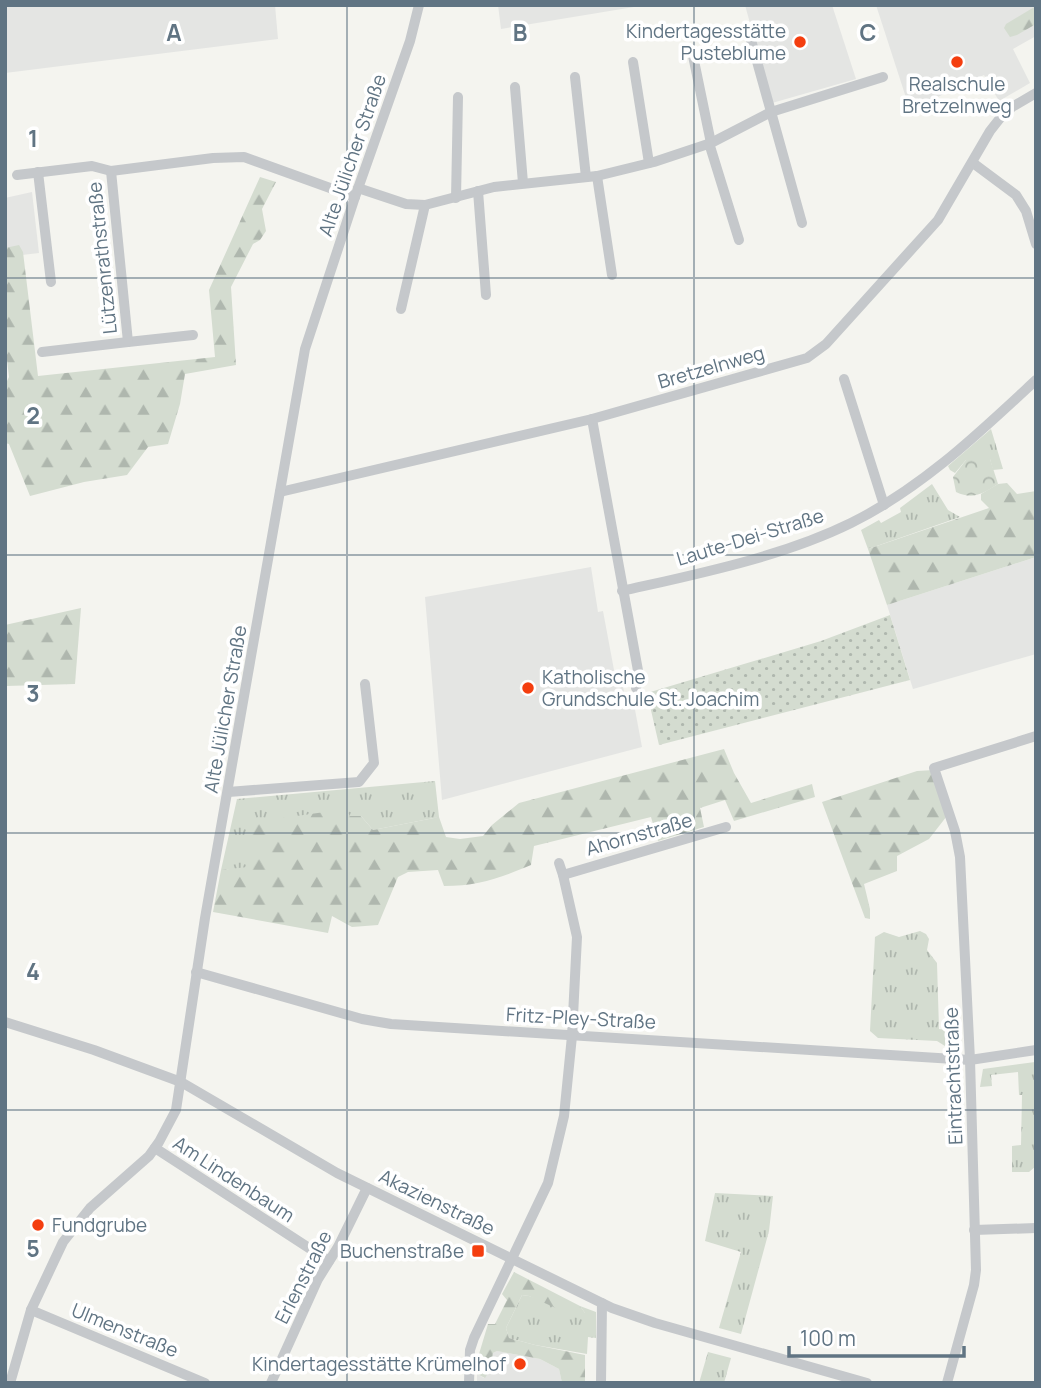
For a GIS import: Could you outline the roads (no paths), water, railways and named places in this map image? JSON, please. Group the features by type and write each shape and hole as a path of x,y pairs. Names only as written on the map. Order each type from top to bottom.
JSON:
{"street":[{"name":"Alte Jülicher Straße","path":"10,1383 31,1310 63,1242 77,1221 155,1148 176,1110 196,972 305,349 356,192 410,41 419,5"},
{"path":"751,40 802,223"},
{"path":"692,51 710,143 739,240"},
{"path":"633,62 649,163"},
{"path":"575,77 612,275"},
{"path":"401,309 425,205 478,191 592,176 649,163 710,143 771,112 883,77"},
{"path":"514,87 523,183"},
{"name":"Bretzelnweg","path":"281,492 592,419 807,358 817,352 938,220 990,131 1002,117 1012,107 1036,93"},
{"path":"456,198 458,97"},
{"name":"Lützenrathstraße","path":"17,175 92,166 111,170 244,157 356,192 406,204 425,205"},
{"path":"973,163 1016,195 1026,211 1036,244"},
{"name":"Lützenrathstraße","path":"111,170 128,342"},
{"path":"38,172 51,282"},
{"path":"478,191 486,295"},
{"name":"Lützenrathstraße","path":"42,352 193,335"},
{"path":"845,379 884,505"},
{"name":"Laute-Dei-Straße","path":"622,591 768,554 851,523 884,505 935,470 1036,380"},
{"path":"592,419 639,676 636,688"},
{"path":"228,792 359,782 374,763 365,684"},
{"name":"Eintrachtstraße","path":"947,1383 974,1285 974,1230 970,1060 960,857 956,831 934,768 1036,736"},
{"name":"Ahornstraße","path":"563,875 726,827"},
{"path":"469,1383 470,1350 474,1338 548,1183 564,1116 572,1036 577,937 559,863"},
{"name":"Fritz-Pley-Straße","path":"196,972 391,1024 970,1060 1036,1050"},
{"name":"Akazienstraße","path":"5,1022 94,1050 181,1082 367,1188 602,1303 655,1323 867,1383"},
{"name":"Am Lindenbaum","path":"155,1148 329,1261"},
{"name":"Erlenstraße","path":"271,1383 367,1188"},
{"path":"974,1230 1036,1228"},
{"path":"601,1383 602,1303"},
{"name":"Ulmenstraße","path":"31,1310 205,1383"}],"place":[{"name":"Kindertagesstätte Pusteblume","path":"800,42"},
{"name":"Realschule Bretzelnweg","path":"957,62"},
{"name":"Katholische Grundschule St. Joachim","path":"528,688"},
{"name":"Fundgrube","path":"38,1225"},
{"name":"Buchenstraße","path":"478,1251"},
{"name":"Kindertagesstätte Krümelhof","path":"520,1364"}]}
